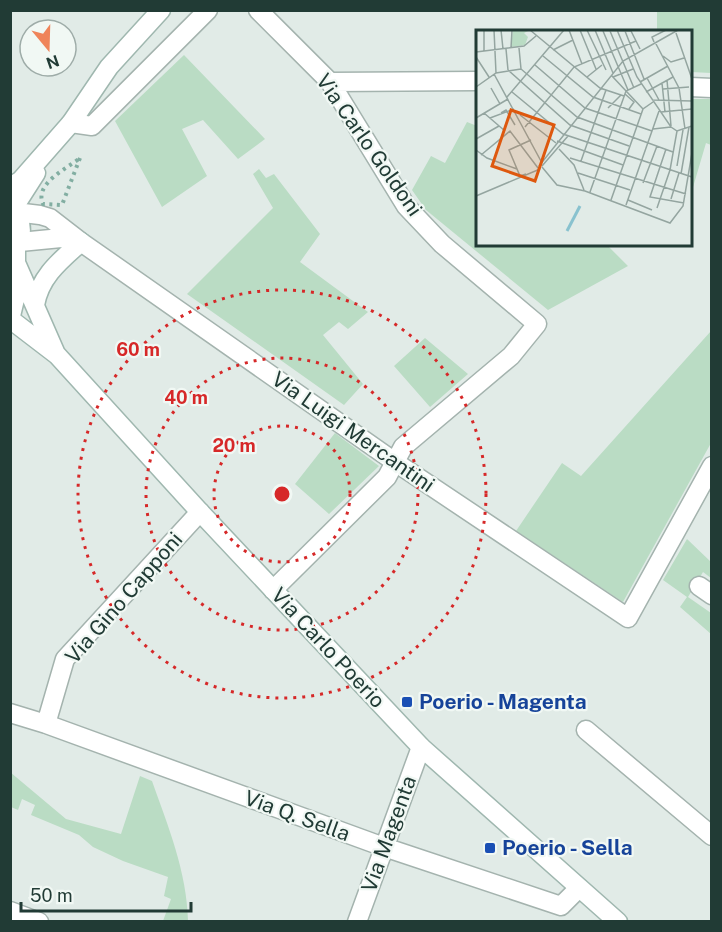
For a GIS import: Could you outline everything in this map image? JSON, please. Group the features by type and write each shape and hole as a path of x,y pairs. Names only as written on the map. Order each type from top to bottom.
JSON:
{"street":[{"path":"11,320 16,296 16,252 22,227 13,210 109,67 161,10"},
{"path":"10,187 21,180 68,126 92,126 208,10"},
{"name":"Via Carlo Goldoni","path":"258,10 330,82 406,206 442,244 537,324 512,356 403,447 395,462"},
{"path":"330,82 476,81"},
{"path":"692,87 711,88"},
{"name":"Via Luigi Mercantini","path":"13,210 50,218 395,462 628,618 711,466"},
{"name":"Via Luigi Mercantini","path":"16,252 61,238 81,242"},
{"path":"35,305 42,282 54,267 81,242"},
{"name":"Via Carlo Poerio","path":"16,252 35,305 57,355"},
{"name":"Via Carlo Poerio","path":"11,320 57,355 420,747 618,921"},
{"path":"273,590 387,477 395,462"},
{"name":"Via Gino Capponi","path":"46,724 66,659 200,512"},
{"name":"Via Q. Sella","path":"10,713 384,847 561,906 579,888"},
{"path":"586,730 711,836"},
{"name":"Via Magenta","path":"357,921 420,747"},
{"path":"10,911 39,921"}],"path":[{"path":"80,158 62,205 43,204 40,196 44,187 80,158"}],"green space":[{"path":"657,11 711,11 711,73 692,72 692,30 657,30"},
{"path":"184,55 265,139 238,159 203,120 182,129 207,176 162,207 115,121"},
{"path":"692,99 712,99 711,145 706,143 692,191"},
{"path":"467,122 476,126 476,246 608,246 628,266 548,310 426,210 412,190 431,156 445,163"},
{"path":"259,169 266,178 274,174 320,234 300,262 368,312 348,329 339,322 323,335 363,384 344,405 187,294 273,208 253,174"},
{"path":"711,331 711,443 623,602 516,531 562,463 581,476"},
{"path":"425,338 468,374 430,407 394,366"},
{"path":"335,433 379,466 329,514 295,484"},
{"path":"687,539 711,562 711,578 703,572 688,597 711,613 711,634 680,607 687,597 663,580"},
{"path":"10,772 66,819 121,834 140,776 152,781 180,867 188,921 163,921 171,899 164,896 168,877 123,861 93,847 79,835 31,815 35,805 22,799 18,810 11,807"}],"place":[{"name":"Poerio - Magenta","path":"407,702"},
{"name":"Poerio - Sella","path":"490,848"}]}
